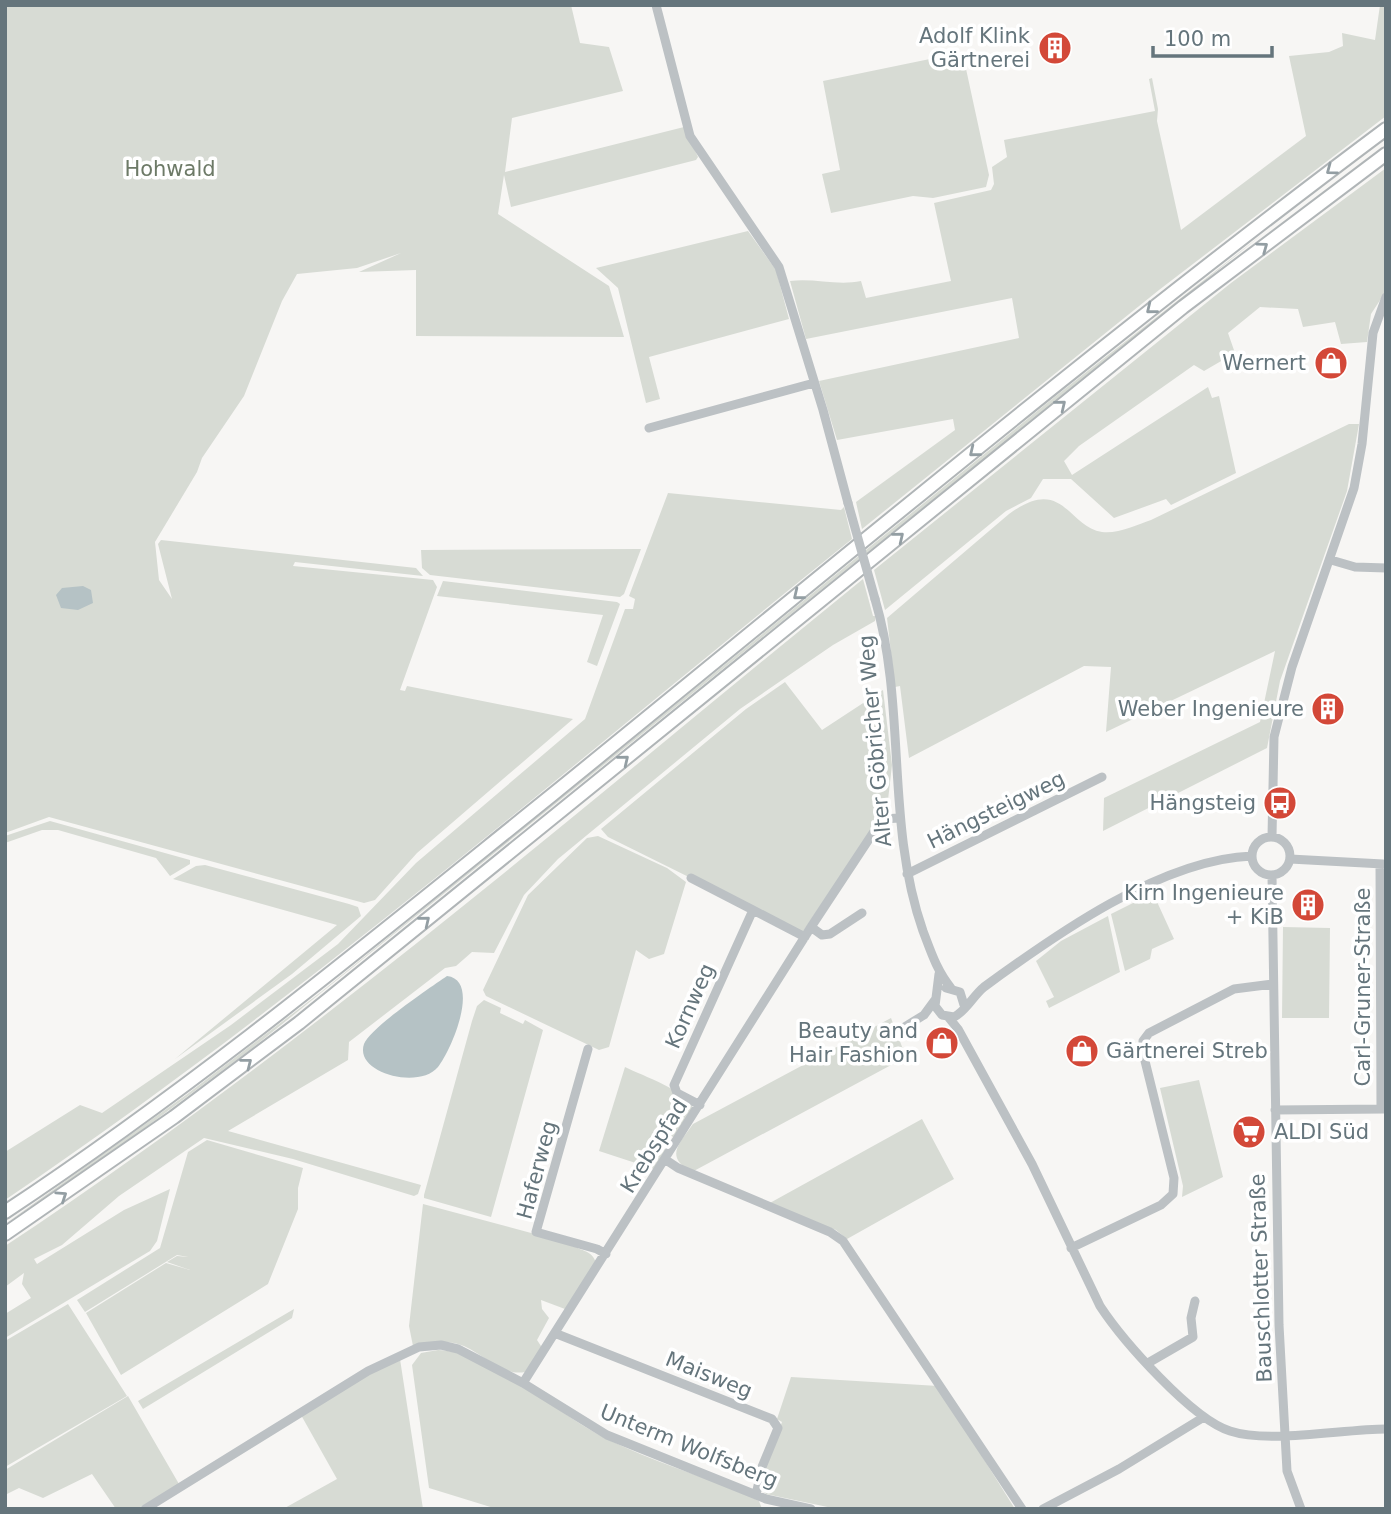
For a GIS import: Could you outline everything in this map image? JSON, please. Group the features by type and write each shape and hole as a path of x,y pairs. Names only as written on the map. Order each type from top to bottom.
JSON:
{"highway":[{"path":"5,1212 111,1140 286,1010 1143,316 1386,129"},
{"path":"5,1234 174,1117 299,1023 1172,316 1386,154"}],"street":[{"name":"Alter Göbricher Weg","path":"656,5 690,136 704,161 775,259 814,383 875,599 886,649 898,818 907,874 939,974 937,996"},
{"path":"1272,837 1274,737 1292,667 1331,561 1354,488 1363,444 1373,333 1386,297"},
{"path":"649,428 814,383"},
{"path":"1331,561 1355,567 1386,568"},
{"name":"Hängsteigweg","path":"907,874 1102,778"},
{"name":"Krebspfad","path":"523,1383 557,1334 811,927 879,824 885,819 898,818"},
{"path":"1272,837 1286,844 1290,859 1286,869 1272,875 1258,870 1252,856 1257,844 1272,837"},
{"path":"954,1016 984,988 1049,941 1107,906 1201,864 1223,858 1252,856"},
{"path":"1290,859 1383,864"},
{"name":"Carl-Gruner-Straße","path":"1383,864 1384,1109"},
{"name":"Bauschlotter Straße","path":"1272,875 1284,1434 1287,1471 1301,1509"},
{"path":"691,878 805,937"},
{"name":"Kornweg","path":"700,1105 677,1093 674,1085 753,910"},
{"path":"811,927 822,935 830,934 862,914"},
{"name":"Alter Göbricher Weg","path":"939,974 955,990"},
{"path":"1071,1248 1161,1205 1173,1194 1172,1172 1143,1053 1143,1041 1149,1033 1234,989 1273,984"},
{"path":"898,1031 924,1014 937,996 955,990 984,988"},
{"path":"955,990 964,1005"},
{"path":"937,996 939,1013"},
{"path":"924,1014 954,1016"},
{"path":"954,1016 958,1029 1032,1164 1100,1306 1112,1324 1148,1363 1204,1417 1234,1432 1284,1434 1386,1429"},
{"name":"Haferweg","path":"588,1049 536,1232 606,1254"},
{"path":"1275,1110 1384,1109"},
{"path":"666,1160 678,1168 830,1231 843,1241 1022,1509"},
{"path":"1148,1363 1194,1336 1191,1318 1195,1301"},
{"name":"Maisweg","path":"557,1334 772,1419 778,1428 756,1495"},
{"name":"Unterm Wolfsberg","path":"145,1509 368,1371 419,1347 440,1345 458,1349 523,1383 607,1435 756,1495 811,1509"},
{"path":"1043,1509 1119,1469 1204,1417"}],"green space":[{"name":"Hohwald","path":"5,5 571,5 580,43 609,47 623,91 512,118 505,172 684,127 698,157 696,160 511,207 504,175 498,214 609,286 624,337 416,336 416,270 359,272 401,253 357,268 297,274 282,301 244,396 202,458 197,472 155,542 159,580 172,599 158,544 161,540 416,568 423,576 295,562 293,566 433,580 437,587 400,690 405,691 407,686 573,719 417,853 375,900 364,903 49,817 5,833"},
{"path":"1380,5 1386,5 1386,116 1159,290 862,529 856,502 955,430 953,419 837,440 819,381 1019,338 1012,298 806,339 790,281 861,281 866,298 951,281 934,203 991,190 994,184 992,167 1007,157 1004,140 1155,111 1149,79 1152,78 1158,109 1157,121 1181,230 1306,136 1289,56 1329,52 1343,46 1342,33 1375,40"},
{"path":"959,53 963,55 989,175 986,187 933,198 913,196 831,213 822,174 840,170 823,81"},
{"path":"1386,168 1386,291 1371,314 1367,342 1341,344 1335,322 1303,327 1298,309 1260,307 1228,333 1235,353 1204,371 1194,365 1079,446 1064,461 1072,475 1208,387 1212,398 1219,396 1236,473 1171,505 1166,499 1114,518 1071,479 1043,479 1031,498 1006,511 885,610 874,570 1231,283"},
{"path":"748,231 776,270 789,319 649,357 660,399 646,403 618,288 596,268"},
{"path":"1264,233 250,1050 126,1142 5,1224 186,1095 321,992 1057,395"},
{"path":"1349,424 1359,424 1347,491 1280,681 1267,748 1103,831 1104,798 1260,722 1275,651 1106,732 1111,667 1084,666 909,758 900,686 895,687 887,618 1009,514 1027,503 1042,499 1063,506 1090,528 1102,532 1121,530 1151,520"},
{"path":"668,493 841,510 844,507 852,539 330,962 115,1123 5,1200 5,1152 80,1105 102,1113 231,1025 338,944 416,863 585,719 625,609 633,609 635,599 629,596"},
{"path":"641,549 624,594 620,597 430,575 422,568 421,550"},
{"path":"863,579 873,616 876,616 875,621 833,645 740,709 558,859 524,895 494,953 472,952 456,966 445,968 349,1042 348,1060 228,1131 421,1185 418,1194 414,1196 293,1159 204,1138 119,1196 62,1245 34,1259 37,1264 124,1210 170,1189 157,1241 150,1251 5,1338 5,1314 31,1298 22,1284 24,1273 5,1287 5,1246 117,1169 335,1007 548,838"},
{"path":"443,581 620,604 597,666 587,662 603,615 437,596"},
{"path":"785,682 822,730 883,690 892,765 888,800 883,813 802,933 608,837 601,829 746,709"},
{"path":"50,821 190,860 190,864 170,876 156,858 58,830 42,830 5,843 5,836"},
{"path":"598,836 667,868 686,882 664,954 649,959 636,950 609,1047 599,1050 486,996 483,990 528,895 587,838"},
{"path":"205,865 349,904 358,907 361,916 292,974 175,1059 337,925 173,879 196,866"},
{"path":"1153,893 1174,939 1152,949 1150,959 1125,971 1111,914"},
{"path":"1108,916 1120,972 1049,1008 1046,1001 1054,997 1036,961 1061,941"},
{"path":"1283,927 1330,928 1329,1018 1282,1018"},
{"path":"484,1000 501,1008 500,1013 523,1024 525,1020 543,1030 491,1217 424,1198 472,1021 477,1006"},
{"path":"891,1018 906,1057 692,1172 678,1161 676,1155 679,1144 693,1124"},
{"path":"625,1067 674,1090 690,1103 694,1110 676,1139 664,1131 656,1145 668,1151 657,1170 599,1151"},
{"path":"1199,1080 1223,1177 1182,1197 1183,1186 1160,1088"},
{"path":"922,1119 954,1179 847,1239 836,1230 768,1204"},
{"path":"207,1140 303,1168 298,1188 298,1209 268,1284 121,1375 86,1313 166,1263 190,1270 167,1262 177,1256 188,1257 177,1255 85,1312 77,1300 160,1248 188,1152"},
{"path":"423,1204 572,1244 594,1258 596,1263 565,1309 541,1300 542,1309 549,1318 537,1340 543,1349 525,1372 508,1371 458,1344 441,1342 413,1346 409,1326"},
{"path":"68,1304 127,1396 5,1467 5,1341"},
{"path":"294,1309 292,1318 143,1409 138,1401"},
{"path":"438,1350 458,1353 480,1361 609,1440 659,1462 745,1493 759,1501 762,1509 497,1509 429,1488 412,1365 421,1353"},
{"path":"400,1359 423,1509 283,1509 337,1479 301,1415 370,1372"},
{"path":"791,1377 938,1386 1015,1509 837,1509 766,1494 761,1489 761,1481 782,1422 777,1419"},
{"path":"128,1396 179,1484 137,1509 116,1509 92,1474 43,1498 19,1488 5,1495 5,1470"}],"shaded area":[{"path":"83,586 91,590 93,603 78,610 61,608 56,595 62,588"},
{"path":"447,976 457,980 462,989 463,1002 456,1031 438,1067 429,1074 404,1077 390,1075 369,1063 364,1054 364,1044 377,1028"}],"place":[{"name":"Adolf Klink Gärtnerei","path":"1055,48"},
{"name":"Wernert","path":"1331,363"},
{"name":"Weber Ingenieure","path":"1328,709"},
{"name":"Hängsteig","path":"1280,803"},
{"name":"Kirn Ingenieure + KiB","path":"1308,905"},
{"name":"Beauty and Hair Fashion","path":"942,1043"},
{"name":"Gärtnerei Streb","path":"1082,1051"},
{"name":"ALDI Süd","path":"1249,1132"}]}
